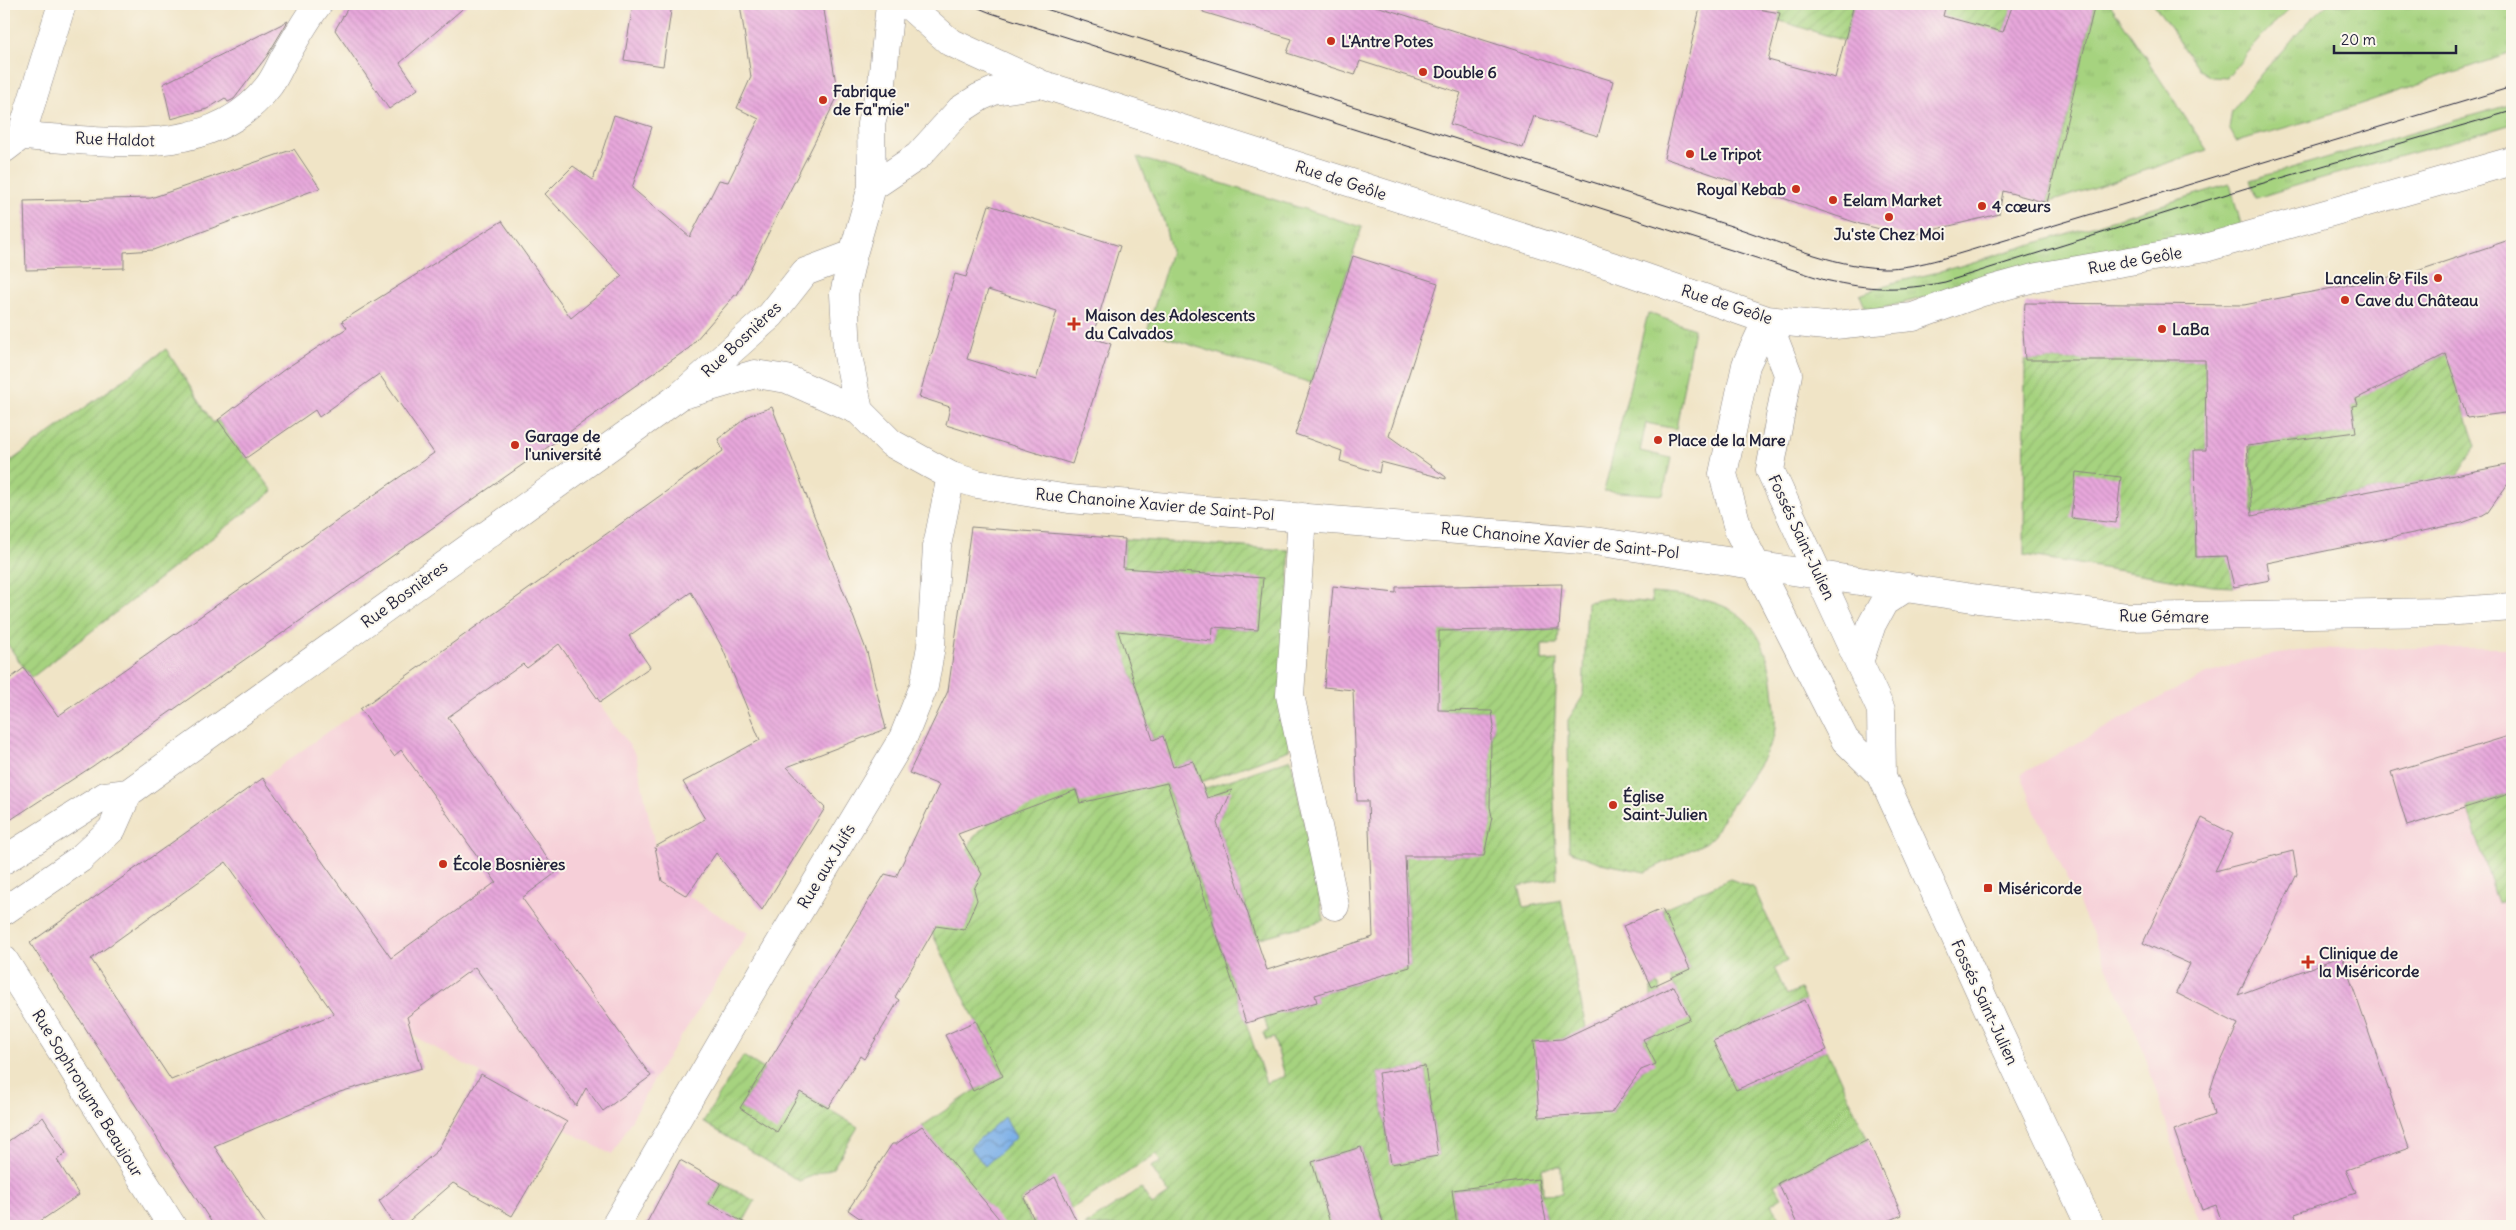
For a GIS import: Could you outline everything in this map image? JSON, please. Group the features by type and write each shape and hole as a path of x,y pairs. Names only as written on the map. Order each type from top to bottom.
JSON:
{"main road":[{"path":"12,142 62,4"},
{"name":"Rue Haldot","path":"12,142 171,141 200,133 225,122 247,109 268,88 318,4"},
{"path":"890,4 882,83 872,124 872,187 852,254 844,294 844,327 858,411 891,443 951,476"},
{"name":"Rue de Geôle","path":"906,4 950,42 1041,84 1615,268 1766,320 1825,326 1913,317 1979,293 2038,277 2205,248 2512,161"},
{"path":"872,187 918,156 960,110 980,97 994,91 1041,84"},
{"name":"Rue Bosnières","path":"4,860 104,796 128,793 680,396 771,315 805,272 852,254"},
{"name":"Fossés Saint-Julien","path":"1766,320 1746,365 1723,474 1739,532 1758,565 1845,740 1882,776 1994,1022 2090,1226"},
{"name":"Fossés Saint-Julien","path":"1766,320 1788,374 1770,470 1881,710 1882,776"},
{"name":"Rue Bosnières","path":"680,396 755,374 787,379 858,411"},
{"name":"Rue Chanoine Xavier de Saint-Pol","path":"951,476 977,484 1069,499 1594,541 1818,573"},
{"name":"Rue aux Juifs","path":"615,1226 903,738 924,686 930,654 936,554 951,476"},
{"path":"1302,517 1290,695 1335,906"},
{"name":"Rue Gémare","path":"1818,573 1907,588 2127,617 2444,612 2512,607"},
{"path":"1859,662 1872,624 1884,602 1907,588"},
{"path":"4,911 80,859 112,829 128,793"},
{"name":"Rue Sophronyme Beaujour","path":"4,960 172,1226"}],"shaded area":[{"name":"École Bosnières","path":"574,556 628,635 578,671 636,755 662,880 748,933 657,1074 612,1155 563,1128 511,1090 412,1035 199,824"},
{"name":"Clinique de la Miséricorde","path":"2512,648 2512,1226 2201,1226 2182,1174 2143,1049 2070,883 2034,809 2021,774 2161,697 2209,673 2241,662 2272,655 2305,650"}],"green space":[{"path":"1782,4 1854,4 1845,41 1777,20"},
{"path":"1946,4 2013,4 1992,63 1943,16"},
{"path":"2095,4 2110,4 2207,150 2047,203"},
{"path":"2154,4 2294,4 2260,38 2227,78 2211,77 2199,70"},
{"path":"2328,4 2512,4 2512,53 2306,122 2236,141 2229,128 2232,111 2261,74 2309,21"},
{"path":"2512,104 2512,124 2480,134 2256,198 2250,180"},
{"path":"1137,157 1362,227 1311,383 1147,331 1171,251 1164,222"},
{"path":"2230,184 2242,228 1934,295 1867,312 1860,295 1892,283 1947,270"},
{"path":"2502,306 2512,331 2512,380 2463,407 2476,447 2457,475 2339,497 2253,516 2247,391 2287,441 2356,432 2352,406 2358,404 2353,387 2367,353 2382,386 2450,352"},
{"path":"1648,313 1694,329 1676,429 1646,423 1640,451 1671,458 1663,495 1604,491"},
{"path":"166,349 213,423 218,420 273,491 31,678 4,639 4,466"},
{"path":"2025,360 2209,360 2206,450 2194,451 2196,556 2254,556 2230,567 2234,587 2213,586 2024,555"},
{"path":"1125,539 1289,550 1289,750 1201,782 1193,761 1163,771 1163,736 1153,739 1120,638 1120,631 1212,640 1213,627 1258,630 1262,579 1121,607"},
{"path":"1486,586 1487,631 1559,629 1558,644 1542,644 1542,661 1557,660 1553,774 1557,878 1519,886 1524,907 1561,900 1588,1038 1611,1113 1641,1070 1654,1064 1643,1039 1666,1029 1651,997 1651,988 1658,984 1663,997 1677,992 1670,978 1690,969 1662,909 1730,879 1754,888 1787,961 1774,968 1787,995 1800,989 1805,1000 1714,1041 1736,1090 1827,1050 1868,1140 1774,1184 1782,1197 1771,1204 1786,1226 1547,1226 1544,1210 1507,1216 1502,1183 1452,1190 1457,1226 1385,1226 1361,1147 1312,1162 1331,1226 1084,1226 1141,1188 1152,1205 1169,1194 1151,1167 1161,1162 1156,1154 1071,1209 1054,1178 1020,1201 1032,1222 1034,1220 1038,1226 967,1226 988,1208 922,1126 974,1091 1003,1076 925,919 964,928 966,926 977,900 963,860 973,838 988,822 1075,788 1080,802 1166,781 1266,1083 1285,1076 1274,1038 1266,1040 1263,1033 1268,1031 1262,1010 1284,1012 1316,1002 1315,995 1360,982 1356,967 1394,971 1410,967 1405,826 1428,631 1467,631 1467,587","holes":["1434,710 1489,711 1494,727 1490,740 1491,825 1469,856 1441,856","1425,1066 1438,1156 1417,1160 1415,1147 1389,1151 1378,1073","1561,1167 1562,1193 1543,1194 1542,1168"]},
{"path":"1651,593 1676,595 1718,604 1735,612 1749,624 1760,640 1768,661 1773,688 1775,720 1773,738 1767,751 1728,810 1714,835 1707,842 1645,872 1601,863 1569,851 1568,720 1583,696 1587,602 1610,598 1652,603"},
{"path":"1291,759 1324,920 1257,939 1215,817 1221,815 1225,805 1221,794 1207,799 1203,789"},
{"path":"2512,793 2512,898 2498,903 2467,807"},
{"path":"743,1056 764,1069 740,1108 777,1131 800,1092 858,1127 833,1168 799,1181 703,1122"},
{"path":"721,1183 755,1201 741,1226 696,1226"}],"water":[{"path":"1004,1117 1016,1137 985,1166 970,1147"}],"building":[{"path":"350,4 468,4 400,63 418,89 389,109 335,30"},
{"path":"633,4 672,4 663,66 624,60"},
{"path":"740,4 823,4 838,96 737,295 689,348 93,766 4,824 4,683 24,668 58,716 434,453 379,374 319,417 315,410 246,458 218,420 285,369 347,328 342,321 502,221 571,318 622,276 545,194 573,166 593,180 614,115 652,127 632,188 690,237 719,180 728,182 759,119 737,108 751,77"},
{"path":"1205,4 1370,4 1613,81 1598,136 1534,116 1523,148 1450,124 1461,93 1360,61 1355,75 1287,53 1292,39 1203,12"},
{"path":"1701,4 1731,4 1780,13 1768,60 1835,78 1854,4 1946,4 1943,16 2003,32 2013,4 2095,4 2047,203 2003,191 1999,214 1908,236 1860,224 1664,158"},
{"path":"288,21 267,56 234,99 228,102 225,98 207,109 171,119 163,84"},
{"path":"294,149 320,188 153,250 124,252 124,268 26,270 24,201 151,198"},
{"name":"Maison des Adolescents du Calvados","path":"989,205 1120,246 1092,338 1111,344 1072,464 946,425 950,407 919,397 955,274 966,277","holes":["988,290 1057,311 1036,380 967,359"]},
{"path":"2512,239 2512,412 2467,418 2446,354 2356,399 2358,405 2352,406 2356,432 2247,446 2252,516 2339,497 2512,464 2512,478 2488,512 2462,523 2267,563 2270,580 2234,587 2227,556 2196,557 2194,450 2206,450 2205,360 2025,360 2023,331 2025,303 2244,305 2411,273"},
{"path":"1353,256 1438,283 1389,436 1446,477 1446,479 1381,462 1379,473 1340,461 1342,451 1295,434"},
{"path":"772,407 867,652 886,729 787,767 825,808 762,910 716,853 687,896 662,881 655,847 705,819 683,782 760,740 722,647 691,592 629,636 650,667 600,702 559,644 527,668 523,664 448,717 557,872 522,898 651,1076 603,1111 586,1088 576,1106 475,967 407,1017 422,1068 340,1092 214,1146 267,1226 214,1226 30,943 263,778 391,958 496,882 401,750 394,756 360,709 723,451 718,439 750,415","holes":["226,862 334,1014 171,1080 91,959"]},
{"path":"2076,472 2121,477 2116,523 2071,518"},
{"path":"971,527 1125,539 1123,568 1263,578 1258,630 1213,627 1212,641 1118,631 1153,740 1163,736 1173,767 1193,761 1207,798 1232,790 1217,823 1267,970 1373,937 1368,801 1357,801 1353,690 1324,687 1333,586 1396,593 1396,587 1562,584 1559,629 1439,631 1438,710 1492,711 1494,727 1491,736 1490,807 1492,817 1484,856 1405,856 1410,967 1315,995 1317,1002 1246,1023 1167,783 1080,803 1076,790 958,834 982,874 974,889 977,900 964,930 936,926 895,997 899,1000 864,1059 860,1056 828,1108 800,1092 777,1132 740,1108 885,874 896,877 939,785 909,773 948,691"},
{"path":"2512,735 2512,793 2407,826 2391,772"},
{"path":"2202,818 2233,834 2215,871 2293,851 2297,874 2238,995 2342,956 2409,1148 2346,1170 2356,1193 2295,1214 2299,1226 2223,1226 2216,1205 2202,1210 2174,1130 2214,1115 2209,1094 2215,1075 2238,1024 2176,993 2190,964 2143,943"},
{"path":"1662,909 1690,969 1651,987 1623,926"},
{"path":"1674,986 1690,1019 1643,1039 1656,1064 1641,1070 1611,1113 1539,1117 1534,1041 1562,1039"},
{"path":"1805,1000 1827,1050 1736,1090 1713,1041"},
{"path":"976,1021 1003,1076 973,1091 945,1035"},
{"path":"1425,1066 1438,1156 1391,1164 1378,1073"},
{"path":"481,1074 567,1122 512,1216 453,1183 403,1226 393,1226 394,1224 379,1201 437,1151"},
{"path":"43,1117 66,1153 57,1160 79,1195 33,1226 4,1226 4,1144"},
{"path":"922,1126 1005,1226 871,1226 848,1210 892,1144 896,1144"},
{"path":"1868,1140 1902,1215 1877,1226 1798,1226 1778,1183"},
{"path":"1361,1147 1384,1226 1331,1226 1312,1162"},
{"path":"680,1160 721,1183 709,1204 751,1226 645,1226"},
{"path":"1055,1177 1079,1226 1037,1226 1024,1198"},
{"path":"1538,1179 1547,1226 1457,1226 1452,1190"}],"tram line":[{"path":"969,4 991,13 1825,280 1856,286 1899,288 1945,282 2243,189 2512,111"},
{"path":"1030,4 1728,225 1804,252 1843,263 1883,268 1897,268 1926,263 2512,87"}],"place":[{"name":"L'Antre Potes","path":"1331,41"},
{"name":"Double 6","path":"1423,72"},
{"name":"Fabrique de Fa\"mie\"","path":"823,100"},
{"name":"Le Tripot","path":"1690,154"},
{"name":"Royal Kebab","path":"1796,189"},
{"name":"Eelam Market","path":"1833,200"},
{"name":"4 cœurs","path":"1982,206"},
{"name":"Ju'ste Chez Moi","path":"1889,217"},
{"name":"Lancelin & Fils","path":"2438,278"},
{"name":"Cave du Château","path":"2345,300"},
{"name":"Maison des Adolescents du Calvados","path":"1074,324"},
{"name":"LaBa","path":"2162,329"},
{"name":"Place de la Mare","path":"1658,440"},
{"name":"Garage de l'université","path":"515,445"},
{"name":"Église Saint-Julien","path":"1613,805"},
{"name":"École Bosnières","path":"443,864"},
{"name":"Miséricorde","path":"1988,888"},
{"name":"Clinique de la Miséricorde","path":"2308,962"}]}
